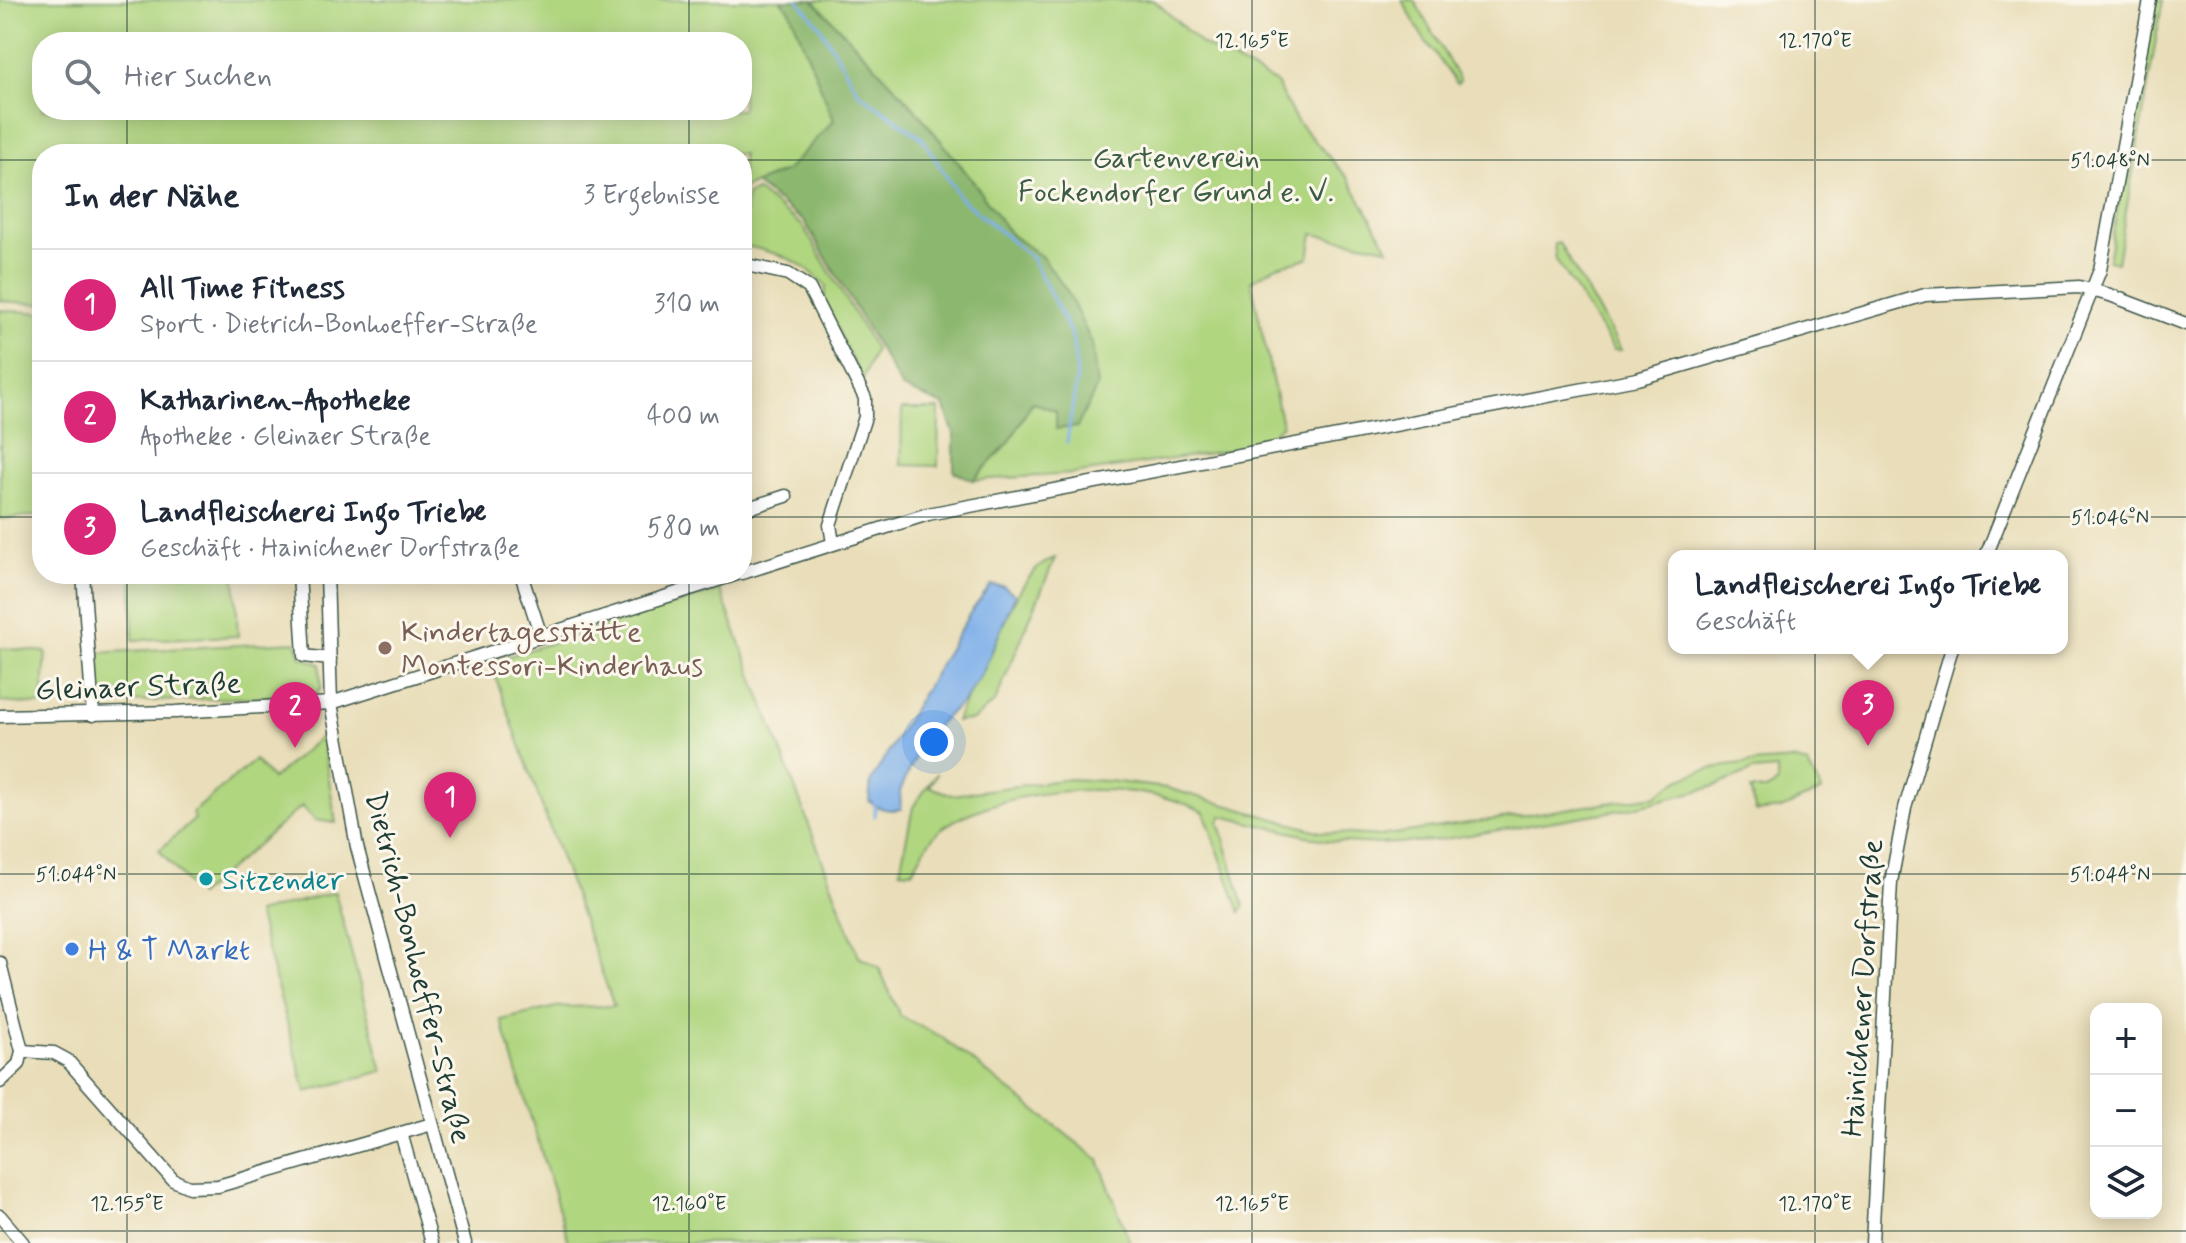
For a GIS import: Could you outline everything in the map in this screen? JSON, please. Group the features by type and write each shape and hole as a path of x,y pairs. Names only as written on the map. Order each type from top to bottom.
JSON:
{"street":[{"path":"1988,550 2100,270 2150,0"},
{"path":"752,266 788,274 809,288 865,398 865,417 830,525 833,543"},
{"name":"Gleinaer Straße","path":"752,569 895,522 1637,379 1925,295 2056,286 2091,290 2186,324"},
{"path":"752,507 786,496"},
{"path":"84,584 93,715"},
{"path":"300,584 304,656 330,659"},
{"name":"Dietrich-Bonhoeffer-Straße","path":"327,584 331,703 357,847 465,1243"},
{"path":"524,584 541,636"},
{"name":"Gleinaer Straße","path":"0,716 93,715 331,703 705,584"},
{"name":"Hainichener Dorfstraße","path":"1872,1243 1891,882 1905,808 1950,654"},
{"path":"0,963 22,1051 19,1064 0,1082"},
{"path":"22,1051 54,1053 67,1060 173,1180 189,1187 218,1186 432,1124"},
{"path":"401,1133 432,1243"},
{"path":"0,1216 23,1243"}],"green space":[{"path":"0,0 780,0 789,8 834,120 787,170 752,185 752,144 32,144 32,303 0,301"},
{"path":"780,0 813,0 912,105 973,181 1009,233 1042,257 1067,291 1092,343 1097,387 1077,427 1056,429 1056,411 1032,402 1009,443 973,480 954,472 954,434 944,405 902,388 805,222 755,184 787,170 834,120 789,9"},
{"name":"Gartenverein Fockendorfer Grund e. V.","path":"813,0 1154,0 1201,44 1275,82 1296,120 1349,179 1388,248 1313,234 1309,258 1277,266 1251,281 1282,425 1251,447 1073,474 973,480 1009,443 1032,402 1057,411 1067,291 1042,258 1009,233 973,181 912,105"},
{"path":"1402,0 1414,0 1460,81 1457,84 1422,36"},
{"path":"2156,0 2163,0 2117,262 2108,260"},
{"path":"757,191 803,226 875,349 862,381 824,303 826,286 807,269 788,258 752,248 752,193"},
{"path":"1559,243 1621,350 1614,350 1556,260 1554,244"},
{"path":"0,310 32,312 32,516 0,519"},
{"path":"902,409 939,409 938,466 901,465"},
{"path":"1055,558 995,702 973,720 956,721 1021,589 1042,564"},
{"path":"132,584 235,584 238,636 133,640"},
{"path":"720,590 859,957 879,968 900,1016 940,1036 1099,1160 1130,1243 569,1243 501,1020 556,1007 614,1006 490,662"},
{"path":"296,642 301,657 320,664 321,688 314,695 102,703 93,653"},
{"path":"0,648 46,652 42,705 0,702"},
{"path":"322,736 336,823 315,820 302,806 198,896 159,850 195,819 192,813 255,760 272,779"},
{"path":"1793,760 1807,764 1822,791 1781,809 1756,812 1750,790 1766,790 1777,784 1777,769 1753,771 1709,788 1627,809 1433,841 1379,844 1328,841 1222,816 1219,822 1244,906 1240,912 1204,812 1176,801 1144,794 1109,790 1073,791 1002,802 944,827 930,841 912,871 900,870 913,807 937,773 930,787 952,795 1068,779 1109,781 1167,788 1321,832 1379,836 1656,796 1686,777 1703,771 1739,764"},
{"path":"335,892 383,1071 306,1092 257,913"}],"water":[{"path":"991,585 1003,586 1015,595 984,670 963,702 940,722 915,758 900,791 901,809 888,810 875,806 869,801 871,781 970,613"}],"waterway":[{"path":"798,0 819,25 859,93 922,138 960,198 1032,258 1072,336 1077,376 1067,442"},
{"path":"875,804 875,816"}],"place":[{"name":"Kindertagesstätte Montessori-Kinderhaus","path":"385,648"},
{"name":"Landfleischerei Ingo Triebe","path":"1868,746"},
{"name":"Katharinen-Apotheke","path":"295,748"},
{"name":"All Time Fitness","path":"450,838"},
{"name":"Sitzender","path":"206,879"},
{"name":"H & T Markt","path":"72,949"}]}
